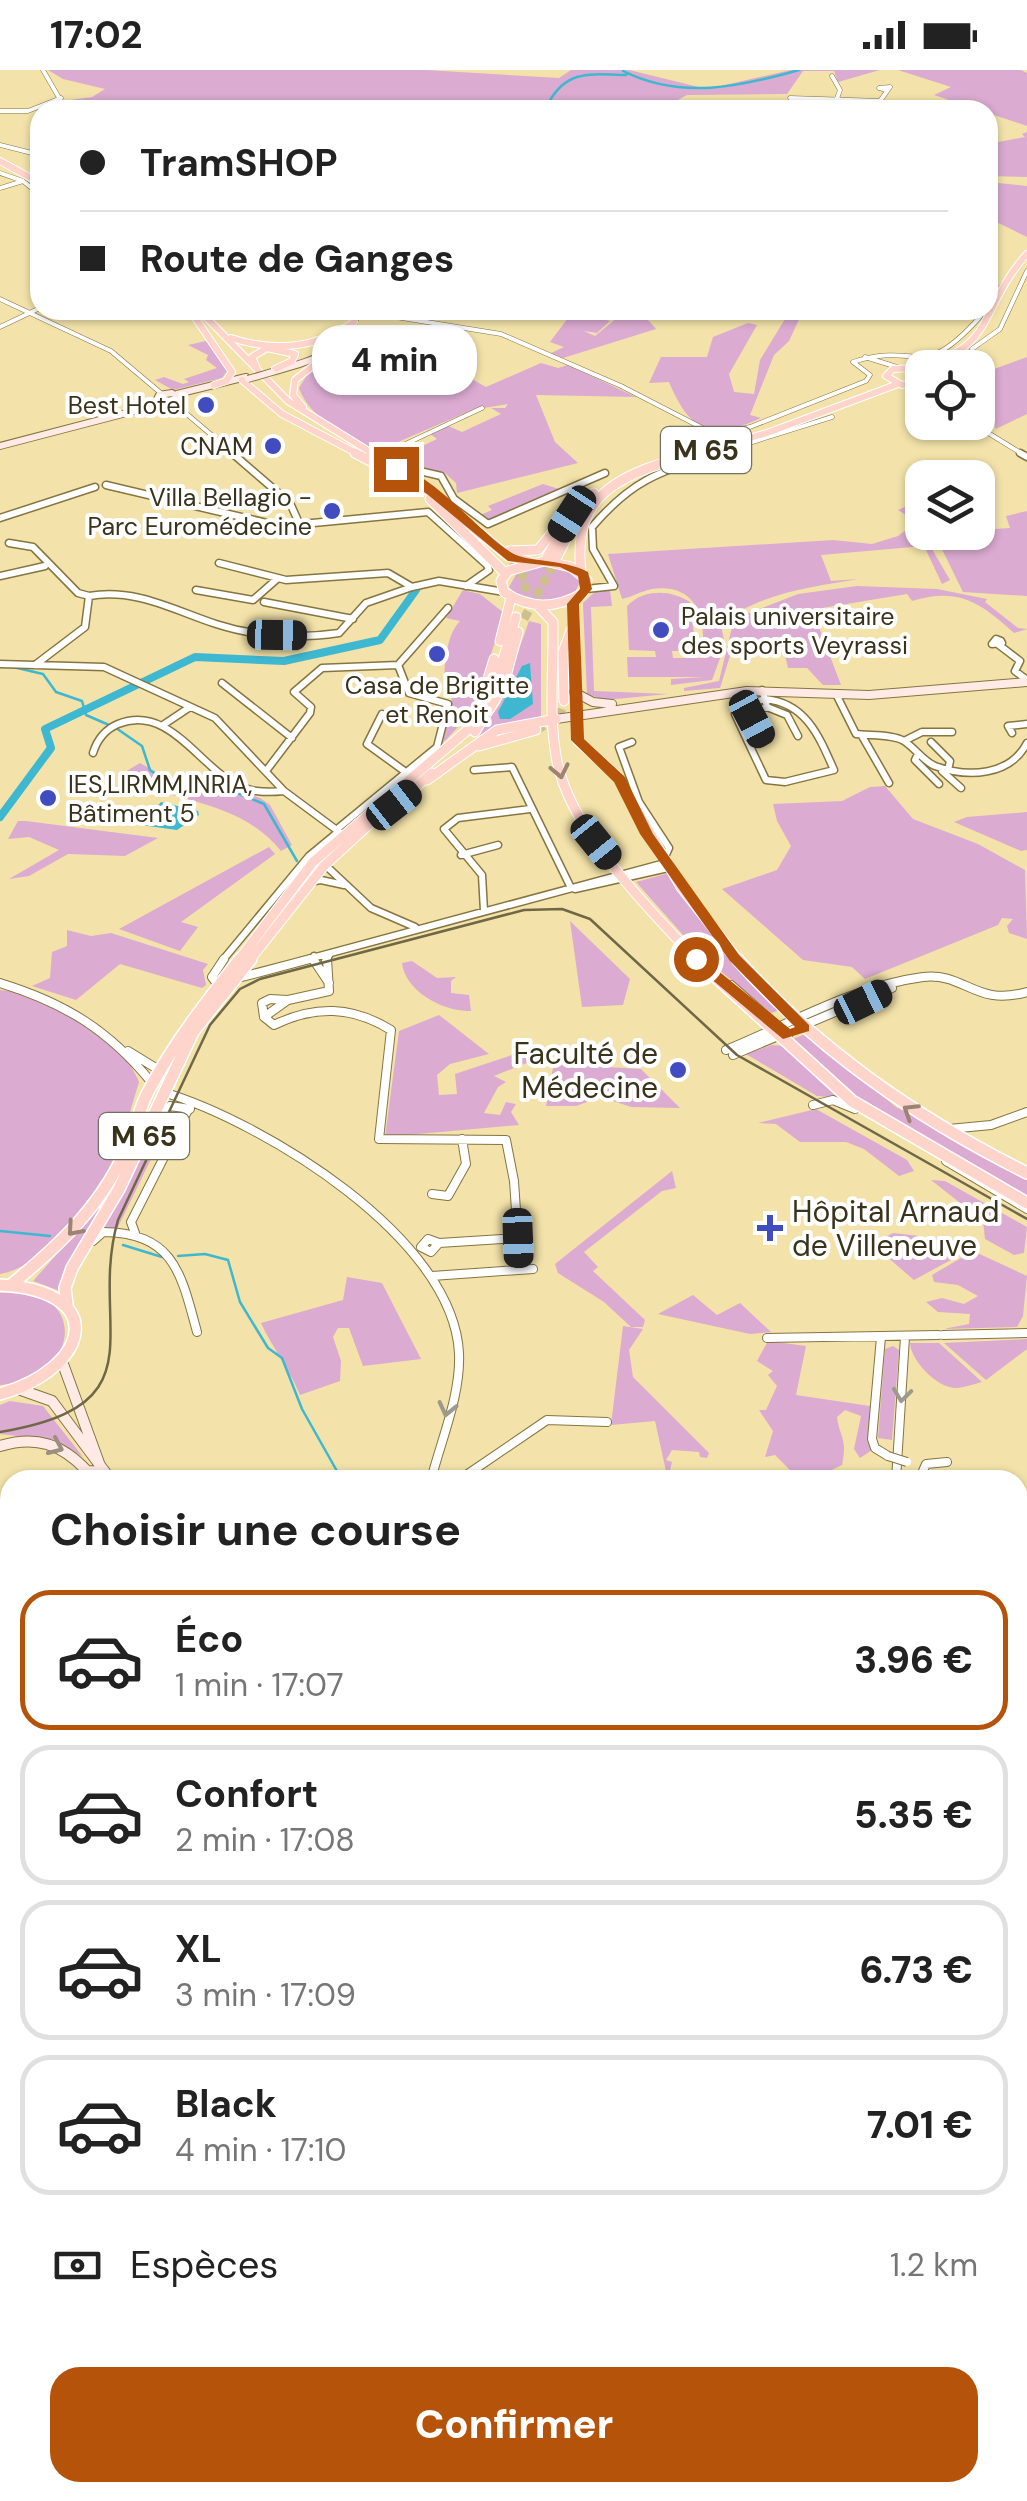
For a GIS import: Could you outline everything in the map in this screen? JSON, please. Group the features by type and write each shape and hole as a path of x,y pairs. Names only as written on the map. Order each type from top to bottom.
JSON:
{"main road":[{"path":"1,157 30,174"},
{"path":"998,304 1006,283 1027,254"},
{"path":"998,316 1027,262"},
{"path":"199,320 232,372 226,381 212,387"},
{"path":"202,320 284,406 432,501 505,573 511,610 478,708 458,738"},
{"path":"208,320 241,342 308,345 334,338 354,322"},
{"path":"208,320 288,402 416,481 512,558 563,564 584,581"},
{"path":"958,350 973,341 988,320"},
{"path":"972,349 986,338 996,320"},
{"path":"320,424 296,400 293,385 337,347 354,322"},
{"path":"320,355 354,322"},
{"path":"308,345 320,355"},
{"path":"258,369 252,356 261,349 279,347 295,354 292,361 272,371"},
{"path":"0,444 272,371 337,347"},
{"path":"905,367 887,376 905,384"},
{"name":"M 65","path":"481,532 508,551 521,554 538,550 569,508 605,478 661,457 760,431 887,376"},
{"path":"246,378 254,393"},
{"name":"M 65","path":"605,478 572,514 551,558 576,519 597,498 655,466 766,433 898,384"},
{"path":"212,387 254,393 315,434 378,465"},
{"path":"597,498 579,528 584,581 574,600 574,716 580,744 620,780 666,863 734,958 800,1024 873,1086 940,1129 1027,1172"},
{"name":"M 65","path":"532,562 542,556 552,533"},
{"path":"505,573 532,562"},
{"path":"508,595 537,605 574,600"},
{"path":"537,605 553,622 561,781 580,819 624,876 710,972 781,1032 852,1101 1027,1206"},
{"name":"M 65","path":"6,1285 62,1243 105,1190 159,1070 297,884 339,832 458,738 484,709 520,618 503,687 486,720 419,785 324,866 247,964 224,983 193,1032 119,1189 74,1264 65,1288 66,1304"},
{"path":"564,701 563,652 573,626"},
{"path":"574,692 604,704 1027,681"},
{"path":"419,785 503,728 643,703"},
{"path":"494,742 503,728"},
{"path":"458,758 536,730"},
{"path":"152,1083 154,1099 164,1096 159,1070"},
{"path":"0,1394 21,1390 63,1364 78,1333 66,1304 43,1289 6,1285"},
{"path":"63,1364 104,1470"},
{"path":"21,1390 52,1402 88,1456 103,1470"},
{"path":"0,1446 42,1440 64,1447 86,1470"}],"street":[{"path":"43,70 61,98 56,100"},
{"path":"832,76 840,90 835,99"},
{"path":"881,100 888,90"},
{"path":"790,98 858,100"},
{"path":"0,111 30,111"},
{"path":"0,145 30,149"},
{"path":"0,173 30,187"},
{"path":"0,188 23,181"},
{"path":"972,349 1000,328 1027,271"},
{"path":"998,292 1006,283"},
{"path":"0,299 30,312"},
{"path":"11,304 21,317"},
{"path":"0,328 30,312"},
{"path":"418,320 501,334 621,386 711,434 743,429 866,381 870,375 853,362 865,356 914,362 939,356 962,340 978,320"},
{"path":"14,321 45,321 121,358 160,398"},
{"path":"865,356 897,368"},
{"path":"865,356 887,376"},
{"path":"178,398 290,503 299,522"},
{"path":"482,408 379,454 407,468 442,476 454,499 488,524 605,478"},
{"path":"584,581 614,586 593,549 592,527 621,493 686,462 832,417"},
{"path":"995,437 1027,457"},
{"path":"432,480 442,476"},
{"path":"0,518 106,486 276,525"},
{"path":"229,532 428,512 441,519 487,565 488,570 466,586"},
{"path":"10,543 32,548 46,566 64,574 78,593 145,598 224,626 275,635 333,634 344,630 366,603 435,580 508,595"},
{"path":"219,563 277,578 331,580 386,573 412,587"},
{"path":"0,576 46,566"},
{"path":"481,588 505,573"},
{"path":"196,590 253,600 277,578"},
{"path":"35,665 38,657 68,642 85,627 88,596"},
{"path":"264,602 353,618"},
{"path":"266,771 310,712 311,706 294,696 322,668 398,665 448,608"},
{"path":"999,645 1020,662 1015,671 1027,681"},
{"path":"0,664 104,667 215,718 284,791 339,832 360,832"},
{"path":"398,665 410,693 448,704 438,747 309,856 212,977 224,983 276,964 313,959 666,863"},
{"path":"222,683 292,738"},
{"path":"836,694 850,726 862,736 888,783"},
{"path":"765,698 787,714 798,736"},
{"path":"747,742 762,738 751,712 765,698"},
{"path":"765,698 801,708 834,770 770,782 735,714 740,706 765,698"},
{"path":"163,726 190,707"},
{"path":"382,714 368,744 407,773"},
{"path":"93,753 100,735 116,724 143,720 163,726 225,778 270,795 284,791"},
{"path":"1010,730 1027,724"},
{"path":"862,736 904,741 922,732 952,732"},
{"path":"904,741 944,769 960,788"},
{"path":"632,742 618,747 639,812"},
{"path":"931,742 950,761 944,769"},
{"path":"944,769 998,770 1019,759 1026,745"},
{"path":"918,754 915,760 940,784"},
{"path":"474,770 512,767 571,888"},
{"path":"484,911 482,875 444,833 450,822 530,809"},
{"path":"339,832 322,860 324,866 380,913 420,928"},
{"path":"460,854 498,845"},
{"path":"297,884 313,880 348,886"},
{"path":"261,932 245,956 247,964 262,968"},
{"path":"265,1000 326,994 330,982 324,962 334,951"},
{"path":"313,959 330,982"},
{"path":"800,1024 817,1011 862,991 937,977 1000,1000 1027,992"},
{"path":"729,1052 800,1024 820,1021 906,982"},
{"path":"0,983 74,1008 159,1070"},
{"path":"257,990 265,1000 264,1018"},
{"path":"264,1018 288,1000"},
{"path":"264,1018 274,1025 304,1009 372,1017 393,1035 379,1139 498,1136 506,1140 520,1270"},
{"path":"786,1010 817,1011"},
{"path":"816,1038 820,1021"},
{"path":"124,1048 152,1083"},
{"path":"143,1059 168,1057"},
{"path":"164,1096 214,1112 263,1137 384,1226 432,1276 459,1354 433,1470"},
{"path":"164,1096 190,1105"},
{"path":"812,1105 839,1100 896,1129"},
{"path":"136,1233 132,1222 136,1211 190,1105"},
{"path":"940,1129 991,1124 1027,1112"},
{"path":"432,1194 448,1196 466,1164 462,1139"},
{"path":"74,1264 100,1233 136,1233 166,1250 178,1268 197,1332"},
{"path":"439,1244 518,1238"},
{"path":"432,1276 533,1269"},
{"path":"767,1338 1027,1333"},
{"path":"895,1470 904,1336"},
{"path":"880,1337 874,1448 924,1468 935,1460 947,1462"},
{"path":"474,1470 546,1420 608,1422"}],"shaded area":[{"path":"48,70 426,70 559,78 571,70 629,70 707,89 791,70 880,70 838,82 834,71 803,71 787,94 687,95 678,100 70,100 92,97 105,89 63,79"},
{"path":"898,70 1021,70 1027,73 1027,126 998,116 998,100 949,100 934,95 951,87"},
{"path":"1027,132 1027,177 998,176 998,142 1025,137 1022,134"},
{"path":"998,183 1027,186 1027,237 998,223"},
{"path":"566,320 610,321 597,333 584,331 595,336 614,320 648,320 656,329 563,358 551,353 564,347 550,342"},
{"path":"784,320 799,320 789,341 774,355 750,415 761,418 728,429 715,430 694,421 669,382 649,383 661,357 707,357 713,337 748,323 757,325 729,374 734,392 754,394 760,360"},
{"path":"206,341 227,371 222,378 173,390 155,380 164,377 183,384 189,382 184,379 217,368 206,360 208,355 188,345"},
{"path":"343,349 382,352 407,369 443,363 486,387 541,363 558,368 568,365 636,397 536,395 555,442 578,463 457,493 456,483 445,473 395,459 437,439 430,434 446,425 462,432 501,414 491,408 505,408 508,404 472,410 375,452 321,418 299,388 307,375"},
{"path":"1027,357 1027,414 996,429 995,426 995,369"},
{"path":"543,484 562,490 488,522 478,516 492,510 488,506"},
{"path":"1027,511 1027,596 963,592 942,550 995,550 995,529 1010,528 1006,516"},
{"path":"905,531 905,548 821,555 831,581 858,579 768,598 735,614 721,625 725,645 712,680 671,685 671,679 704,677 628,677 627,657 656,657 655,651 629,650 627,606 633,600 657,593 690,602 696,651 672,651 673,658 702,658 703,630 696,607 680,592 652,589 622,599 608,554 833,540 872,544"},
{"path":"926,550 932,550 950,580 942,584"},
{"path":"549,565 577,576 580,582 574,594 540,601 523,597 509,587 518,571"},
{"path":"857,586 937,589 987,599 985,602 1018,628 1027,629 1014,633 979,606 956,597 912,601 907,594 822,608 814,614 841,685 823,685 807,668 788,668 782,642 734,643 720,688 684,691 719,681 734,619 798,594"},
{"path":"463,590 480,594 504,613 473,711 443,743 452,697 444,696 446,656 460,621 446,618"},
{"path":"597,590 610,590 612,606 591,607 594,691 668,694 605,700 587,694 583,603"},
{"path":"529,621 541,624 541,717 512,722 476,738 500,704"},
{"path":"140,763 183,787 239,790 260,798 270,805 292,845 281,851 246,821 120,775"},
{"path":"885,786 913,819 978,844 1025,870 1027,939 1009,933 1007,926 1013,919 1002,918 998,925 865,979 852,967 803,960 722,889 777,870 791,846 777,821 773,804 842,801 870,787"},
{"path":"1027,812 1027,850 1021,851 954,822 967,817"},
{"path":"18,821 158,838 125,856 68,854 29,876 9,879 59,850 29,837 8,839"},
{"path":"269,847 275,854 181,922 198,927 180,951 119,929"},
{"path":"669,873 726,956 783,1009 771,1013 700,954 636,882"},
{"path":"570,921 630,979 623,1005 582,1007"},
{"path":"67,930 91,936 111,933 208,964 203,970 206,985 202,988 120,964 76,1000 32,986 50,978 52,952 67,946"},
{"path":"412,961 437,978 456,977 451,981 451,993 469,995 471,1011 438,1004 418,991 402,963"},
{"path":"0,990 40,999 81,1020 117,1048 139,1082 117,1151 88,1202 47,1248 16,1269 0,1274"},
{"path":"439,1015 489,1054 450,1064 437,1075 439,1095 457,1094 455,1074 515,1054 534,1060 494,1076 506,1082 498,1087 484,1113 500,1115 506,1102 516,1104 511,1112 519,1125 385,1137 399,1031"},
{"path":"805,1034 896,1107 1027,1176 1027,1196 863,1102 793,1039"},
{"path":"772,1045 784,1046 841,1098 817,1096 746,1054"},
{"path":"580,1056 590,1066 641,1069 680,1108 631,1107 601,1097 576,1106 546,1106 555,1057"},
{"path":"816,1109 907,1160 914,1171 899,1176 864,1149 846,1142 800,1142 776,1124 758,1123"},
{"path":"161,1115 172,1116 117,1229 103,1229"},
{"path":"672,1171 676,1188 662,1191 584,1252 598,1267 593,1271 645,1320 643,1327 631,1327 604,1302 558,1273 555,1264"},
{"path":"931,1180 945,1181 1027,1227 1024,1253 1014,1255 985,1239 983,1221"},
{"path":"102,1208 60,1291 33,1281"},
{"path":"893,1233 920,1236 912,1241 923,1250 936,1244 928,1237 956,1240 971,1249 914,1280 872,1244"},
{"path":"973,1251 1027,1276 1023,1316 1017,1327 943,1329 969,1324 970,1314 938,1312 926,1302 942,1298 964,1304 978,1296 958,1285 934,1282 932,1275"},
{"path":"347,1277 382,1283 421,1359 363,1366 349,1328 338,1328 333,1337 341,1361 340,1381 300,1395 261,1323 343,1300"},
{"path":"0,1293 29,1294 50,1302 61,1316 65,1333 60,1351 48,1367 28,1379 0,1385"},
{"path":"693,1295 717,1315 740,1303 771,1332 750,1334 658,1314"},
{"path":"623,1326 643,1329 629,1350 633,1377 709,1453 707,1458 700,1457 699,1452 672,1450 666,1460 672,1462 670,1470 666,1470 655,1421 611,1425"},
{"path":"1027,1339 1027,1349 986,1380 944,1343"},
{"path":"768,1341 806,1346 796,1395 870,1406 868,1439 872,1450 860,1458 854,1449 861,1416 845,1410 837,1417 844,1443 842,1465 831,1470 790,1470 775,1455 765,1457 773,1431 759,1410 766,1410 777,1386 768,1375 773,1371 757,1361"},
{"path":"910,1343 939,1343 982,1382 957,1388 942,1384 920,1365"},
{"path":"893,1346 899,1350 892,1440 878,1438 885,1349"},
{"path":"10,1401 43,1406 83,1457 55,1440 0,1434 0,1405"}],"water":[{"path":"530,663 533,704 510,719 500,719 498,712 522,666"},
{"path":"161,802 198,811 199,815 177,830 141,825"}],"waterway":[{"path":"623,71 667,85 710,88 799,70"},
{"path":"550,100 563,84 580,76 626,75"},
{"path":"0,817 51,748 45,729 195,657 284,661 380,640 416,590"},
{"path":"13,667 43,674 56,692 82,701 86,715 109,725"},
{"path":"116,728 142,746 150,770 173,787 232,791 264,804 297,861"},
{"path":"0,1231 50,1236"},
{"path":"123,1245 162,1257"},
{"path":"178,1256 205,1254 228,1260 240,1302 268,1348 282,1358 302,1409 336,1470"}],"tunnel":[{"path":"524,619 556,559"},
{"path":"509,565 526,579 525,599"},
{"path":"536,730 559,717 564,701"}],"tram line":[{"path":"0,1432 51,1420 84,1403 102,1381 109,1356 111,1259 118,1220 210,1025 240,989 260,979 524,910 562,909 590,919 737,1055 1027,1219"}],"place":[{"name":"Best Hotel","path":"206,405"},
{"name":"CNAM","path":"273,446"},
{"name":"Villa Bellagio - Parc Euromédecine","path":"332,511"},
{"name":"Palais universitaire des sports Veyrassi","path":"661,630"},
{"name":"Casa de Brigitte et Renoit","path":"437,654"},
{"name":"IES,LIRMM,INRIA, Bâtiment 5","path":"48,798"},
{"name":"Faculté de Médecine","path":"678,1070"},
{"name":"Hôpital Arnaud de Villeneuve","path":"770,1228"}],"route":[{"path":"396,469 431,492 512,558 563,564 584,575 586,589 573,604 577,740 620,780 630,805 668,868 734,958 804,1028 788,1035 734,986 696,959"}]}
